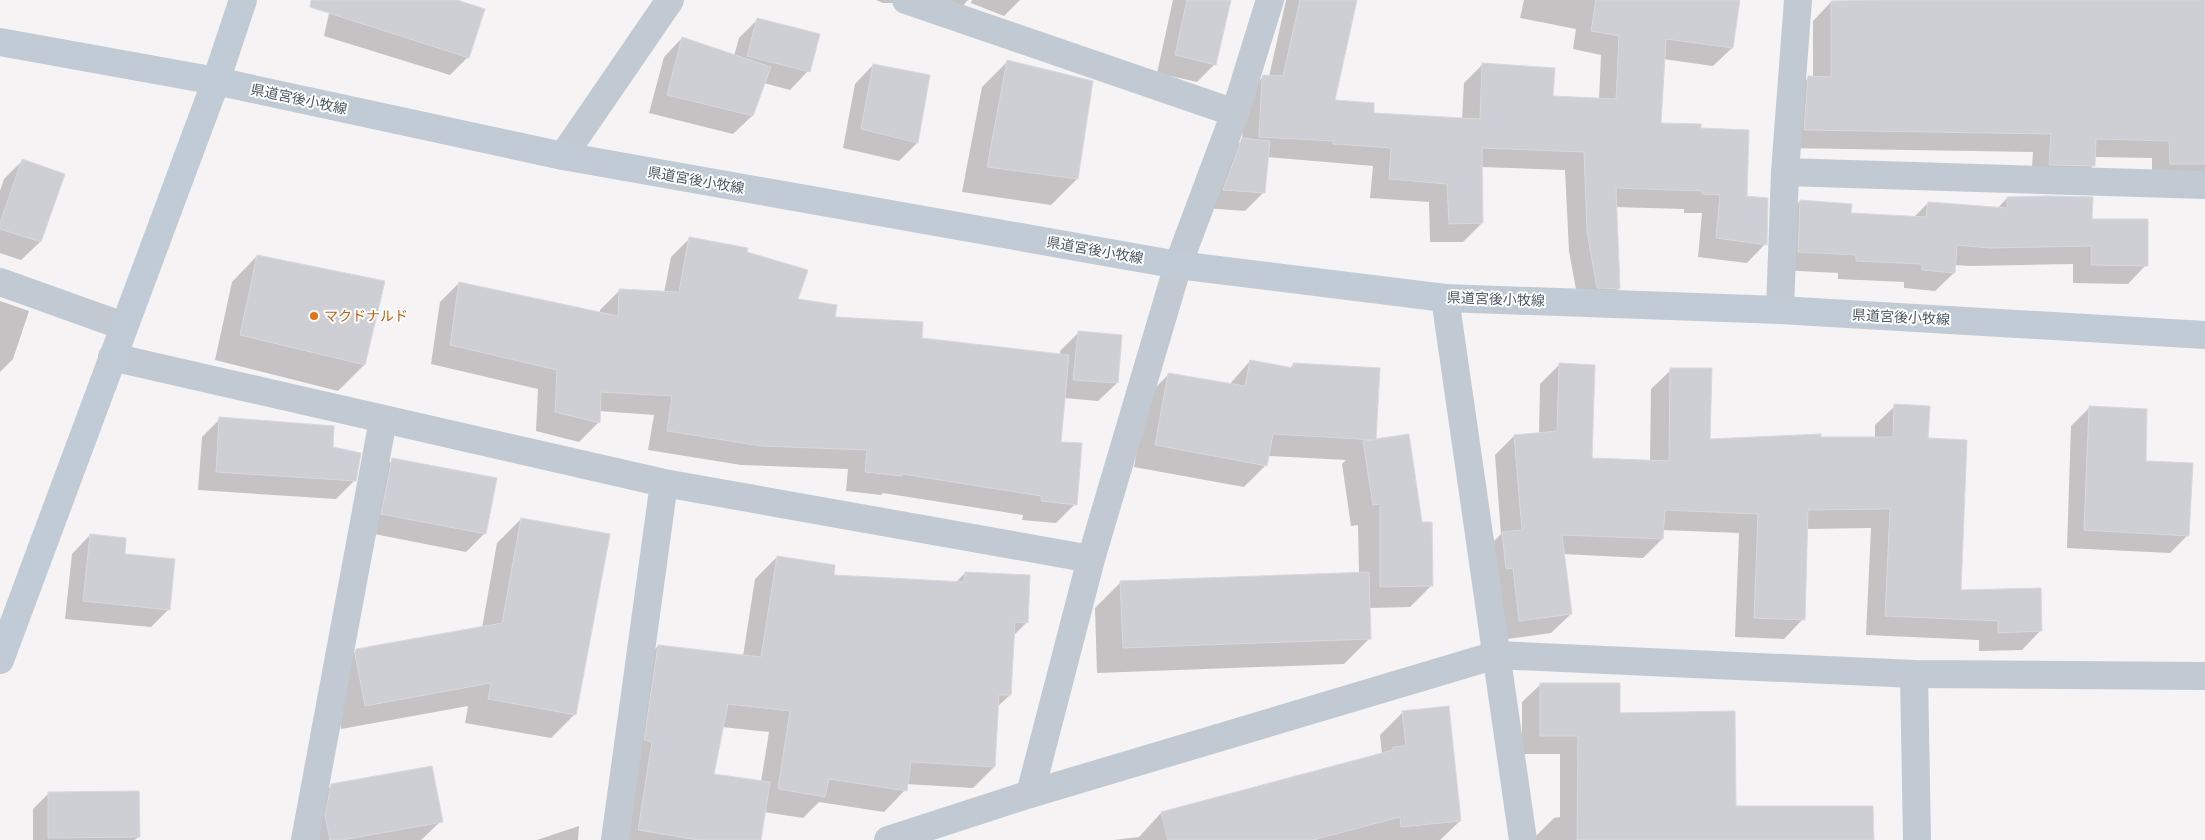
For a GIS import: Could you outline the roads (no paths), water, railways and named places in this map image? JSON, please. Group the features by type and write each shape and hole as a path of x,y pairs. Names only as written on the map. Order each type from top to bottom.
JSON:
{"main road":[{"path":"0,660 123,326 216,81 243,0"},
{"name":"県道宮後小牧線","path":"0,42 216,81 563,156 1178,265 1445,298 1780,310 2205,335"}],"street":[{"path":"563,156 670,0"},
{"path":"906,0 1235,113"},
{"path":"1030,794 1091,559 1178,265 1235,113 1270,0"},
{"path":"1780,310 1785,172 1798,0"},
{"path":"1785,172 2205,185"},
{"path":"0,282 123,326"},
{"path":"1445,298 1523,840"},
{"path":"112,357 664,483 1091,559"},
{"path":"305,840 383,420"},
{"path":"614,840 664,483"},
{"path":"888,840 1030,794 1496,655 1914,674 2205,676"},
{"path":"1914,674 1917,840"}],"place":[{"name":"マクドナルド","path":"314,316"}]}
